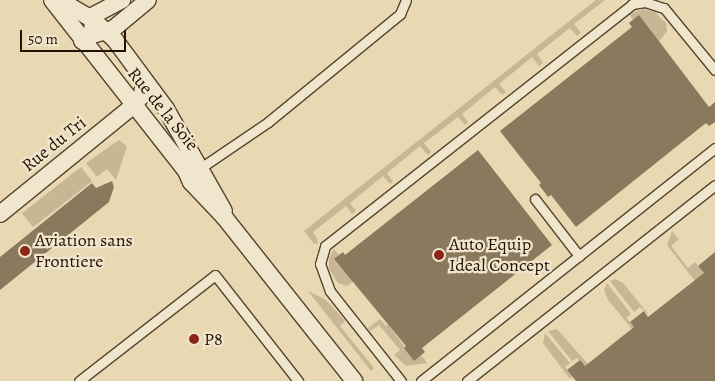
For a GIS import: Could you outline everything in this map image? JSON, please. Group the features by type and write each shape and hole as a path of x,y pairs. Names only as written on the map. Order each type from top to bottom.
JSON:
{"street":[{"name":"Rue de la Soie","path":"52,0 93,32 134,105 194,170 223,207 225,218 354,381"},
{"name":"Rue de la Soie","path":"60,0 144,80 166,109 194,170"},
{"path":"93,32 97,13 122,0"},
{"path":"93,32 148,0"},
{"path":"134,105 142,95 144,80"},
{"name":"Rue du Tri","path":"0,214 134,105"}],"lane":[{"path":"194,170 268,122 400,14 406,0"},
{"path":"401,381 330,291 320,264 326,246 632,4 645,2 664,8 715,70"},
{"path":"421,381 715,148"},
{"path":"467,381 715,185"},
{"path":"535,199 579,256"},
{"path":"79,381 215,275 298,381"}],"shaded area":[{"path":"596,0 605,0 574,24 581,33 577,36 570,28 537,54 543,63 539,66 532,57 499,84 506,92 502,95 495,87 462,114 468,122 465,125 458,117 424,143 431,152 428,155 420,146 387,173 393,182 390,184 383,176 350,203 356,211 352,214 346,206 313,232 318,243 314,244 304,231"},
{"path":"643,9 655,12 666,23 667,31 658,43 639,16 633,20 629,14"},
{"path":"119,140 127,146 116,180 107,169 97,177 86,163"},
{"path":"81,167 92,181 33,227 22,213"},
{"path":"672,231 679,239 671,246 688,268 695,262 704,273 695,281 667,245"},
{"path":"334,249 339,255 334,260 354,281 347,286 338,283 329,269 329,258"},
{"path":"615,279 623,283 649,315 640,307 634,312 610,281"},
{"path":"607,283 631,314 626,318 635,327 632,329 608,300 604,290"},
{"path":"308,291 326,300 345,321 340,326 374,368 371,371"},
{"path":"380,319 386,326 388,324 414,360 421,355 427,363 406,366 394,355 400,350 379,325 370,331 368,328"},
{"path":"557,329 588,364 585,366 577,358 572,361 548,331"},
{"path":"545,333 570,363 565,367 572,377 570,379 543,343"}],"building":[{"path":"639,15 709,107 715,102 715,122 709,126 706,123 576,227 551,195 548,197 539,185 541,183 500,131 632,27 629,23"},
{"name":"Auto Equip Ideal Concept","path":"478,150 552,245 422,348 425,352 414,361 404,348 406,346 334,259 343,252 345,255"},
{"path":"112,181 114,187 109,202 0,290 0,257 92,183 96,188"},
{"path":"715,252 715,381 576,381 567,370 580,360 585,366 634,327 630,322 644,311 648,317 704,273 698,266"}],"place":[{"name":"Aviation sans Frontiere","path":"25,251"},
{"name":"Auto Equip Ideal Concept","path":"439,255"},
{"name":"P8","path":"194,339"}]}
